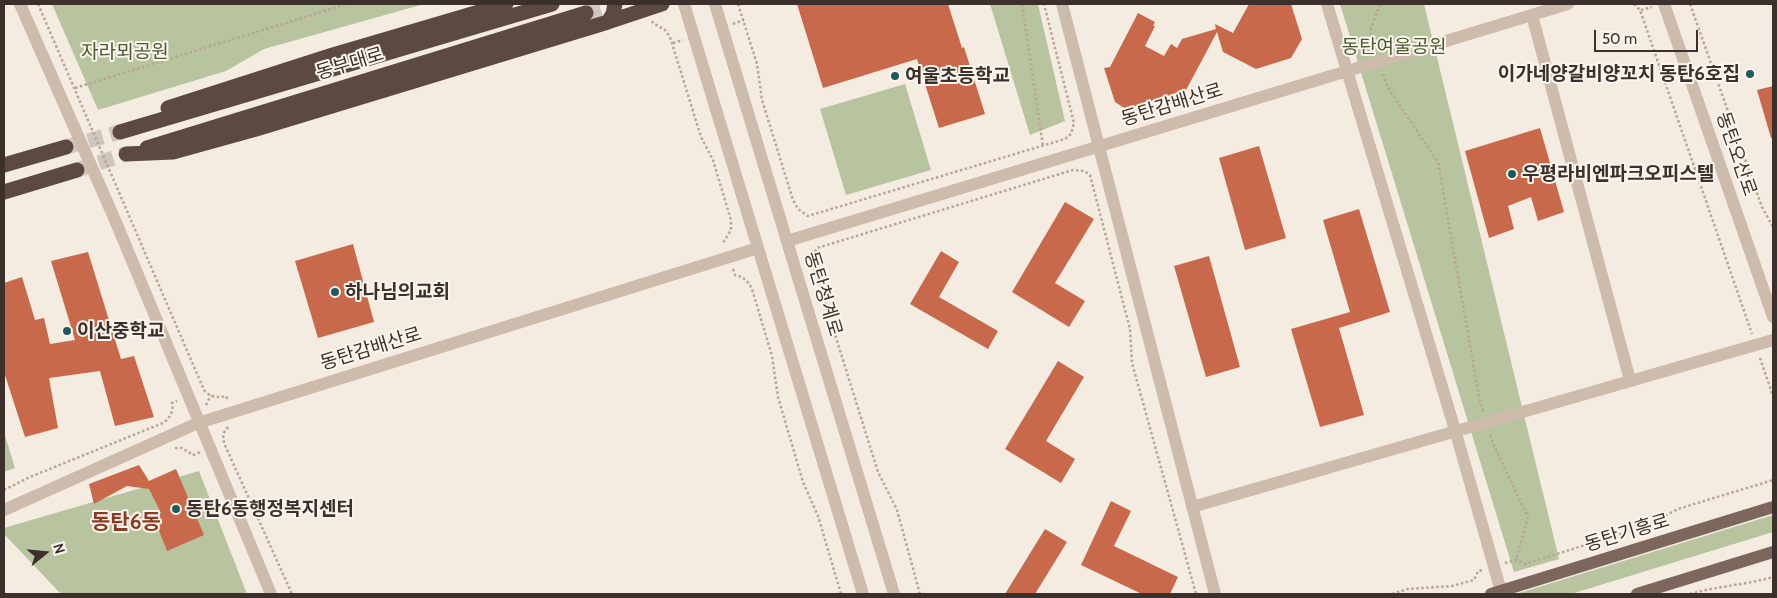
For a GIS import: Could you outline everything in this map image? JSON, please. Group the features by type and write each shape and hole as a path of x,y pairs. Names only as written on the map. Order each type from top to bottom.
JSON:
{"highway":[{"name":"동부대로","path":"506,4 242,83 164,109 120,132 552,4"},
{"path":"608,22 613,14 615,4"},
{"path":"608,22 662,4"},
{"name":"동부대로","path":"586,13 126,154 173,152 256,129 608,22"},
{"path":"4,165 66,148"},
{"path":"4,192 77,170"}],"main road":[{"name":"동탄기흥로","path":"1496,593 1773,507"},
{"path":"1637,594 1773,552"}],"street":[{"path":"20,4 114,220 271,594"},
{"path":"684,4 863,594"},
{"name":"동탄청계로","path":"716,4 894,594"},
{"path":"1062,4 1215,594"},
{"path":"1327,4 1455,430 1496,593"},
{"name":"동탄감배산로","path":"787,241 1568,4"},
{"name":"동탄오산로","path":"1664,4 1773,317"},
{"path":"1532,15 1630,380"},
{"name":"동탄감배산로","path":"4,510 198,422 758,248"},
{"path":"1192,507 1773,340"}],"path":[{"path":"38,4 204,390 206,393 216,397 226,396"},
{"path":"75,88 347,4"},
{"path":"738,4 757,64 762,100 794,200 798,209 808,216 1043,146 1065,139 1071,134 1074,123 1044,4"},
{"path":"1022,4 1043,146"},
{"path":"1380,4 1370,31 1388,88 1438,162 1479,397 1493,444 1528,517 1516,560 1525,564 1644,527 1678,509 1773,480"},
{"path":"1634,4 1640,10 1773,396"},
{"path":"1690,4 1762,207 1773,227"},
{"path":"723,27 744,20"},
{"path":"653,23 665,30 673,43 701,137 713,160 731,220 731,230 724,241"},
{"path":"673,43 694,36"},
{"path":"920,594 896,510 878,472 813,264 814,253 817,248 1073,170 1084,171 1090,176 1130,328 1132,363 1196,594"},
{"path":"735,275 748,282 752,289 772,356 778,397 800,472 818,516 841,594"},
{"path":"4,490 30,477 163,423 171,414 172,403"},
{"path":"234,423 225,430 223,434 224,443 292,594"},
{"path":"174,448 182,448 193,455"},
{"path":"1392,594 1408,589 1452,586 1474,580 1478,571"},
{"path":"1690,594 1754,583 1773,577"}],"green space":[{"name":"자라뫼공원","path":"52,4 424,4 264,49 226,71 98,110"},
{"path":"990,4 1038,4 1065,121 1030,135"},
{"name":"동탄여울공원","path":"1340,4 1424,4 1559,559 1514,572"},
{"path":"905,84 931,170 846,195 820,109"},
{"path":"4,432 15,468 4,472"},
{"path":"199,471 247,594 61,594 4,534 4,528"},
{"path":"1773,515 1773,532 1571,594 1516,594"}],"building":[{"path":"797,4 948,4 985,114 939,128 917,59 823,88"},
{"path":"1249,4 1291,4 1302,39 1291,58 1256,69 1223,52 1217,32 1186,90 1126,109 1115,102 1104,68 1110,67 1138,13 1155,22 1153,26 1155,26 1145,46 1164,56 1171,44 1177,48 1182,39 1216,29 1215,24 1233,33"},
{"path":"1773,86 1773,138 1771,138 1757,90"},
{"name":"우평라비엔파크오피스텔","path":"1540,128 1564,212 1538,221 1531,197 1508,206 1514,229 1489,238 1465,151"},
{"path":"1259,146 1286,238 1245,250 1219,158"},
{"path":"1065,202 1094,219 1055,283 1085,301 1069,327 1012,292"},
{"path":"1359,209 1390,312 1339,328 1364,415 1320,427 1291,329 1350,312 1323,220"},
{"name":"하나님의교회","path":"353,244 374,322 318,338 295,261"},
{"path":"941,251 959,262 939,297 998,331 988,349 910,304"},
{"path":"88,252 121,359 134,356 154,417 115,426 100,371 49,378 58,428 25,437 4,372 4,283 22,277 35,320 44,318 50,344 75,340 51,261"},
{"path":"1209,256 1240,367 1206,377 1174,266"},
{"path":"1058,361 1084,377 1046,441 1075,459 1061,483 1005,449"},
{"name":"동탄6동행정복지센터","path":"139,465 149,481 176,469 204,535 167,551 154,518 161,513 149,489 127,486 94,504 89,484"},
{"path":"1111,501 1131,511 1114,546 1178,577 1170,594 1142,594 1081,565"},
{"path":"1045,529 1067,542 1035,594 1005,594"}],"tunnel":[{"path":"586,13 616,4"},
{"path":"66,147 120,132"},
{"path":"77,170 126,154"}],"place":[{"name":"이가네양갈비양꼬치 동탄6호집","path":"1750,74"},
{"name":"여울초등학교","path":"895,76"},
{"name":"우평라비엔파크오피스텔","path":"1512,174"},
{"name":"하나님의교회","path":"335,292"},
{"name":"이산중학교","path":"67,331"},
{"name":"동탄6동행정복지센터","path":"176,509"}],"district":[{"name":"동탄6동","path":"126,523"}]}
